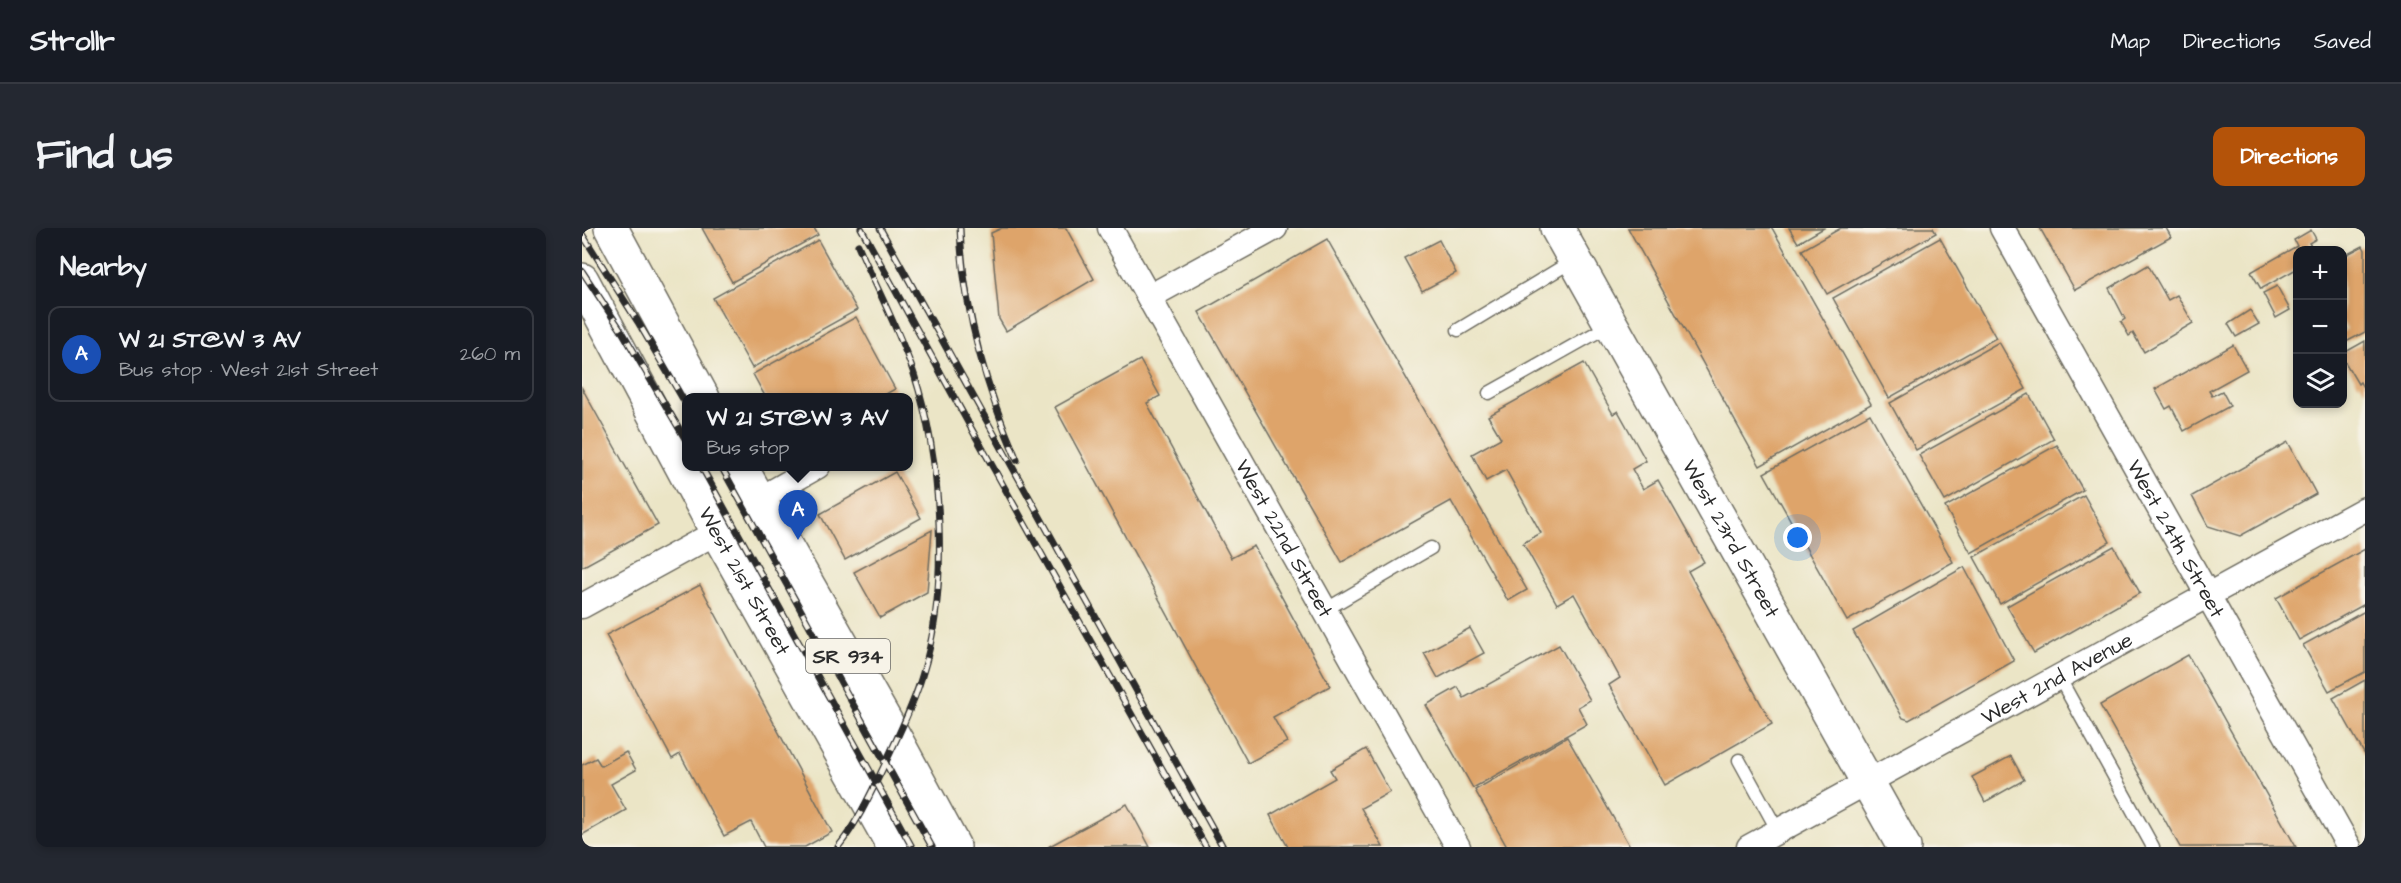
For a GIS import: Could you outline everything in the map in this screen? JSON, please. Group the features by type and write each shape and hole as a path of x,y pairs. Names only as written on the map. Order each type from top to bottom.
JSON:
{"main road":[{"path":"611,228 700,393"},
{"name":"West 23rd Street","path":"1557,228 1904,847"},
{"name":"West 21st Street","path":"582,280 682,467"},
{"name":"West 21st Street","path":"684,471 894,847"},
{"name":"SR 934","path":"743,471 896,740 954,847"}],"street":[{"name":"West 22nd Street","path":"1110,228 1458,847"},
{"path":"1149,297 1275,228"},
{"name":"West 24th Street","path":"2002,228 2349,847"},
{"path":"758,500 809,471"},
{"name":"West 2nd Avenue","path":"1749,847 2365,509"},
{"path":"582,606 717,532"}],"lane":[{"path":"1458,330 1575,259"},
{"path":"1490,393 1611,325"},
{"path":"1325,610 1431,548"},
{"path":"2059,677 2153,847"},
{"path":"1739,760 1778,831"}],"building":[{"path":"702,228 814,228 818,235 732,282"},
{"path":"1002,228 1066,228 1094,279 1006,331 999,319 991,233"},
{"path":"1628,228 1772,228 1871,404 1760,466"},
{"path":"1789,228 1824,228 1798,243"},
{"path":"1841,228 1933,228 1936,233 1827,294 1802,250"},
{"path":"2040,228 2166,228 2171,237 2075,290"},
{"path":"2311,230 2316,239 2309,243 2311,246 2297,246 2294,240"},
{"path":"1940,238 1996,338 1889,398 1833,298"},
{"path":"1327,239 1527,590 1508,601 1451,501 1342,562 1199,312"},
{"path":"818,240 857,310 752,368 713,298"},
{"path":"1439,240 1456,273 1422,291 1404,258"},
{"path":"2363,246 2365,250 2365,332 2347,341 2347,300 2347,254"},
{"path":"2293,248 2293,271 2261,289 2251,272"},
{"path":"2148,265 2168,300 2177,295 2193,323 2144,352 2133,333 2129,336 2121,322 2125,319 2109,288"},
{"path":"2277,286 2290,310 2276,318 2263,293"},
{"path":"2250,310 2259,324 2236,337 2228,324"},
{"path":"856,317 895,389 888,393 763,393 753,374"},
{"path":"2365,341 2365,391 2347,365 2347,351"},
{"path":"1999,342 2026,389 1916,450 1890,403"},
{"path":"2233,345 2247,370 2209,391 2212,396 2222,391 2230,406 2184,431 2171,406 2166,409 2155,389"},
{"path":"1140,360 1160,396 1147,403 1231,558 1254,546 1330,686 1273,717 1287,742 1248,763 1055,407"},
{"path":"1584,363 1613,414 1618,411 1646,461 1632,469 1643,489 1658,480 1704,562 1688,571 1772,724 1665,785 1609,685 1620,678 1574,594 1557,604 1523,543 1541,533 1506,470 1486,481 1472,454 1501,438 1488,416"},
{"path":"582,388 658,525 582,567"},
{"path":"2029,394 2054,439 1945,501 1919,455"},
{"path":"1870,414 1953,562 1847,621 1764,473"},
{"path":"2288,442 2316,494 2240,536 2208,526 2192,496"},
{"path":"2057,445 2083,490 1971,553 1945,507"},
{"path":"895,472 921,518 845,560 820,514"},
{"path":"2084,495 2110,542 2000,604 1974,557"},
{"path":"932,530 927,592 880,618 854,572"},
{"path":"2114,546 2140,593 2034,653 2007,606"},
{"path":"2365,549 2365,604 2299,640 2276,598"},
{"path":"1964,567 2014,661 1909,720 1903,718 1853,631"},
{"path":"700,585 832,832 805,847 764,847 751,822 724,836 680,754 672,759 606,635"},
{"path":"2365,611 2365,672 2329,691 2303,645"},
{"path":"1470,628 1484,653 1438,678 1424,653"},
{"path":"1559,645 1590,700 1578,707 1587,724 1473,788 1426,705 1458,687 1464,698"},
{"path":"2188,655 2296,847 2180,847 2100,705"},
{"path":"2365,680 2365,755 2333,698"},
{"path":"1567,737 1630,847 1507,847 1475,790"},
{"path":"1366,749 1390,792 1361,808 1383,847 1288,847 1270,815 1335,778 1330,770"},
{"path":"626,752 636,770 611,784 626,810 582,835 582,765 596,758 601,766"},
{"path":"2011,756 2024,780 1985,802 1972,777"},
{"path":"1127,804 1150,847 1048,847"}],"railway":[{"path":"861,228 1206,847"},
{"path":"880,228 1223,847"},
{"path":"960,228 966,288 978,347 995,404 1017,460"},
{"path":"582,234 638,322 682,397"},
{"path":"838,847 852,828 869,796 910,710 931,642 939,565 936,484 924,408 901,341 858,245"},
{"path":"582,271 623,333 682,433"},
{"path":"704,471 912,847"},
{"path":"724,471 932,847"}],"place":[{"name":"W 21 ST@W 3 AV","path":"798,540"}]}
